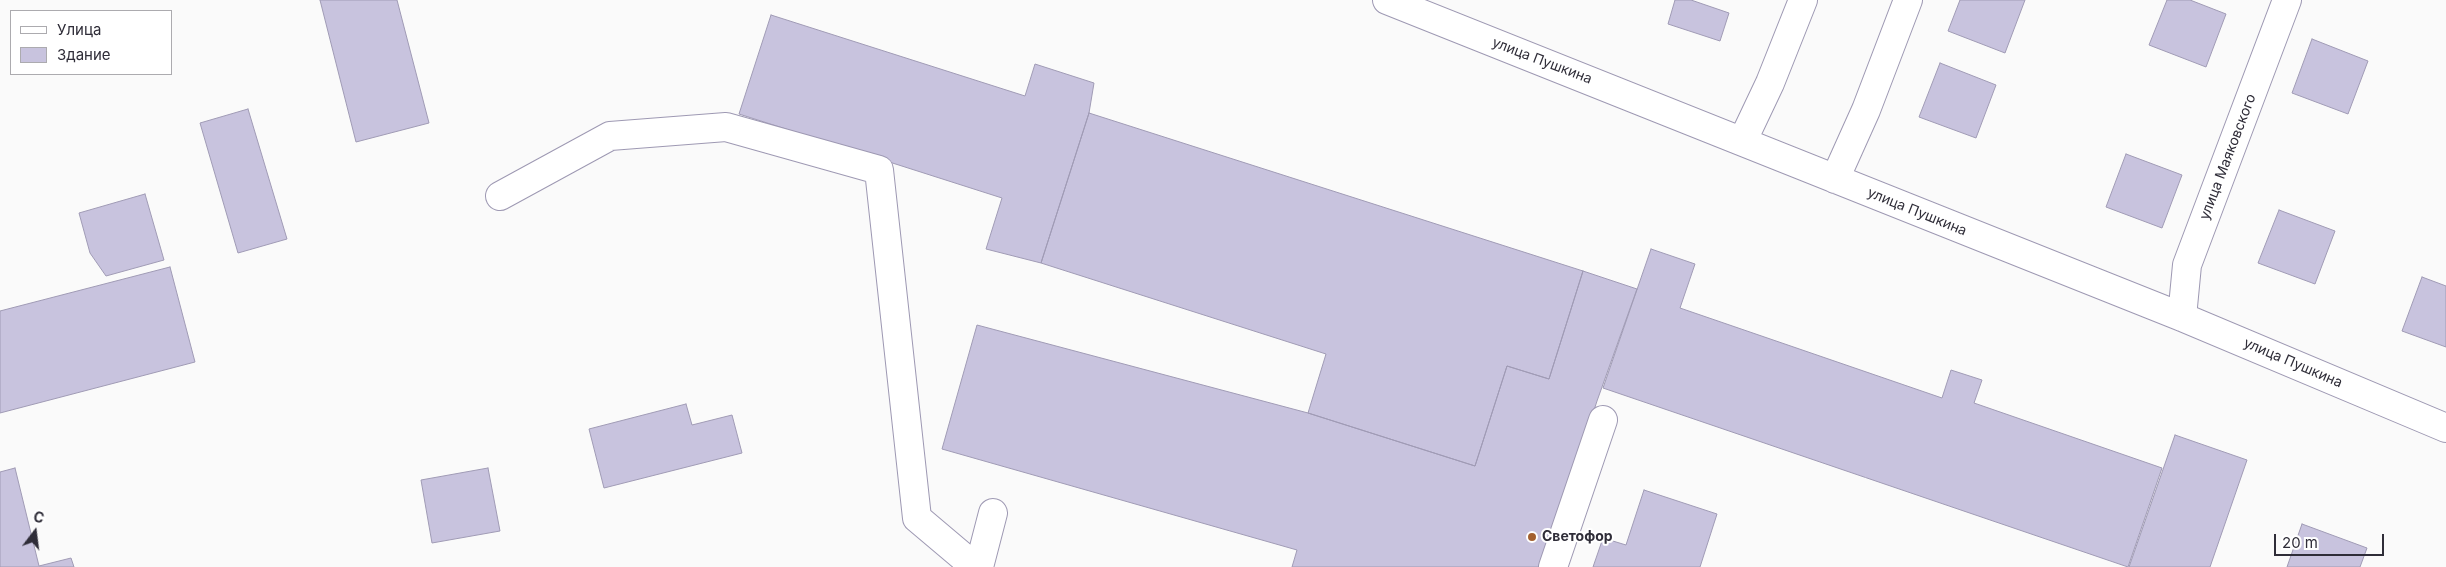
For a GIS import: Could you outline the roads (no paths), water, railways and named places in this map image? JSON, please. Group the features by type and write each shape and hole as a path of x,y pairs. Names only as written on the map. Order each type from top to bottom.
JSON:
{"street":[{"name":"улица Пушкина","path":"1387,0 1415,5 1835,179 2182,317 2446,428"},
{"path":"1743,140 1770,83 1803,0"},
{"path":"1835,179 1866,110 1908,0"},
{"name":"улица Маяковского","path":"2182,317 2187,265 2287,0"},
{"path":"500,196 610,136 726,127 879,170 917,518 975,567"},
{"path":"1553,567 1603,420"},
{"path":"979,567 993,513"}],"place":[{"name":"Светофор","path":"1532,537"}]}
